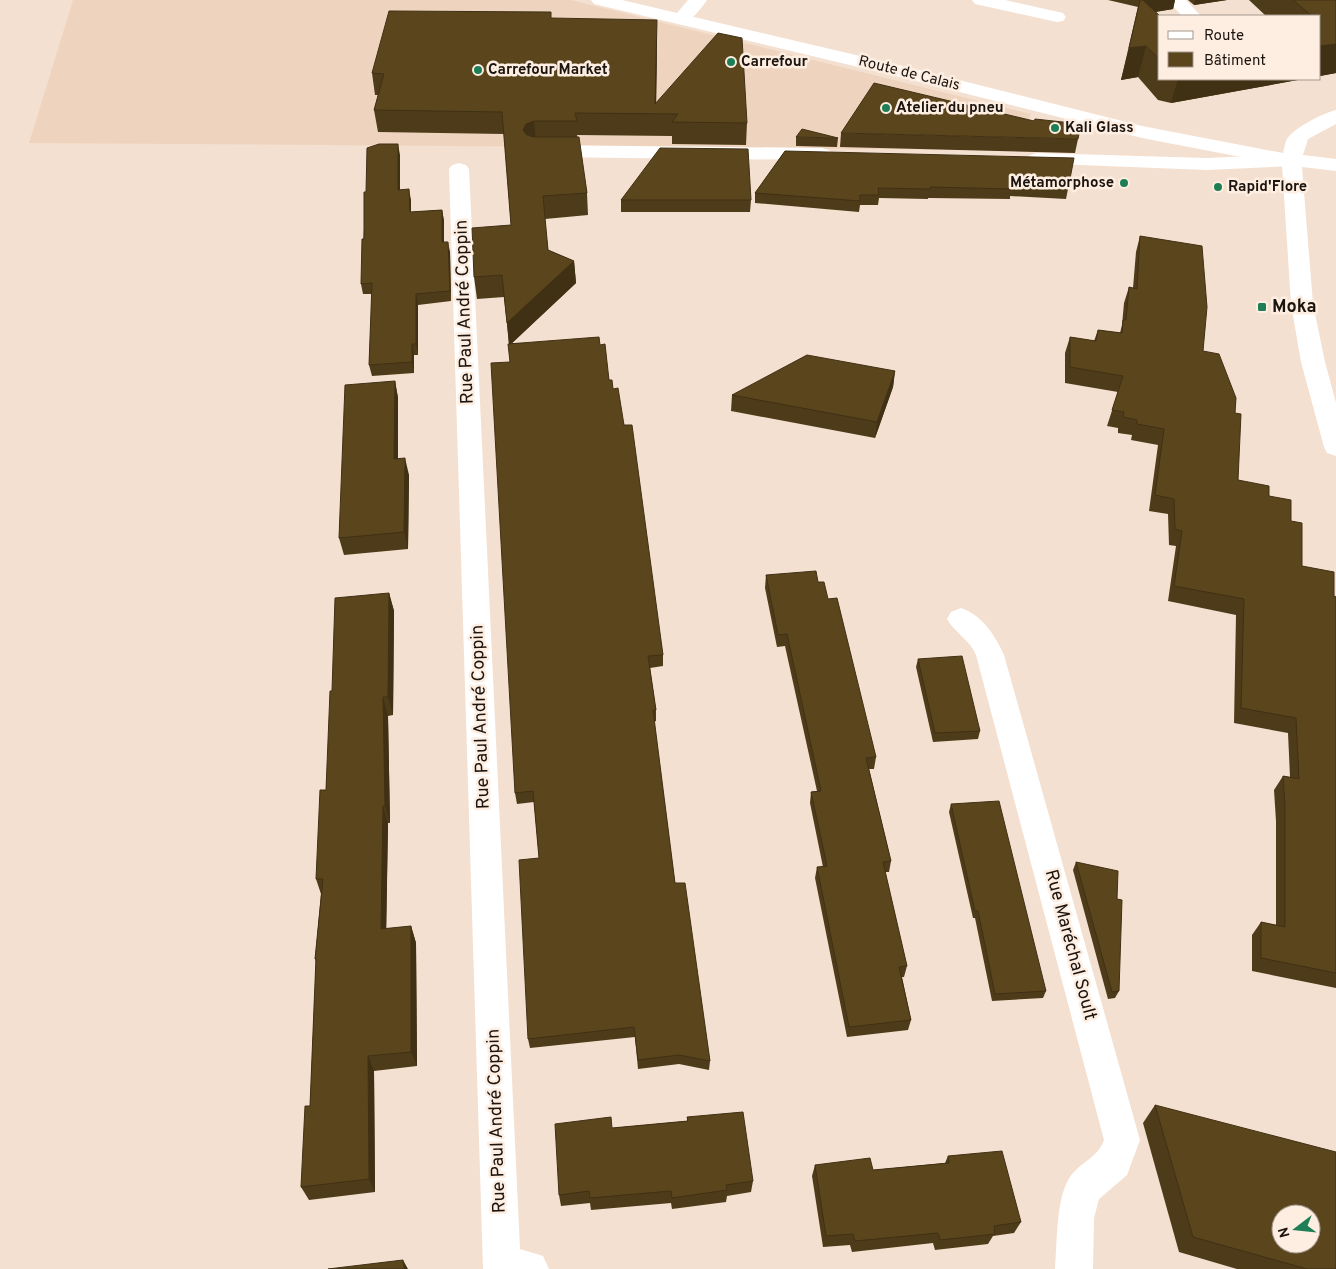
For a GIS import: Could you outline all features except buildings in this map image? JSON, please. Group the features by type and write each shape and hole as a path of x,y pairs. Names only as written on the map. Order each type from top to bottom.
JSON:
{"street":[{"name":"Route de Calais","path":"600,0 689,10 896,70 1160,136 1294,152 1336,148"},
{"name":"Route de Calais","path":"651,0 828,43 983,75 1294,152 1336,165"},
{"path":"981,0 1058,17"},
{"path":"1176,0 1191,15"},
{"path":"1336,116 1305,132 1298,138 1294,152 1295,225 1302,304 1315,370 1336,447"},
{"path":"1140,161 1155,150 1160,136"},
{"path":"536,151 836,154"},
{"path":"1014,158 1207,164 1294,152"},
{"name":"Rue Paul André Coppin","path":"459,169 511,1267"},
{"name":"Rue Maréchal Soult","path":"961,620 984,641 990,654 1122,1140 1114,1162 1083,1189 1076,1218 1074,1269"}],"shaded area":[{"path":"73,0 571,0 1031,114 1013,150 29,143"}],"place":[{"name":"Carrefour","path":"731,62"},
{"name":"Carrefour Market","path":"478,70"},
{"name":"Atelier du pneu","path":"886,108"},
{"name":"Kali Glass","path":"1055,128"},
{"name":"Métamorphose","path":"1124,183"},
{"name":"Rapid'Flore","path":"1218,187"},
{"name":"Moka","path":"1262,307"}]}
